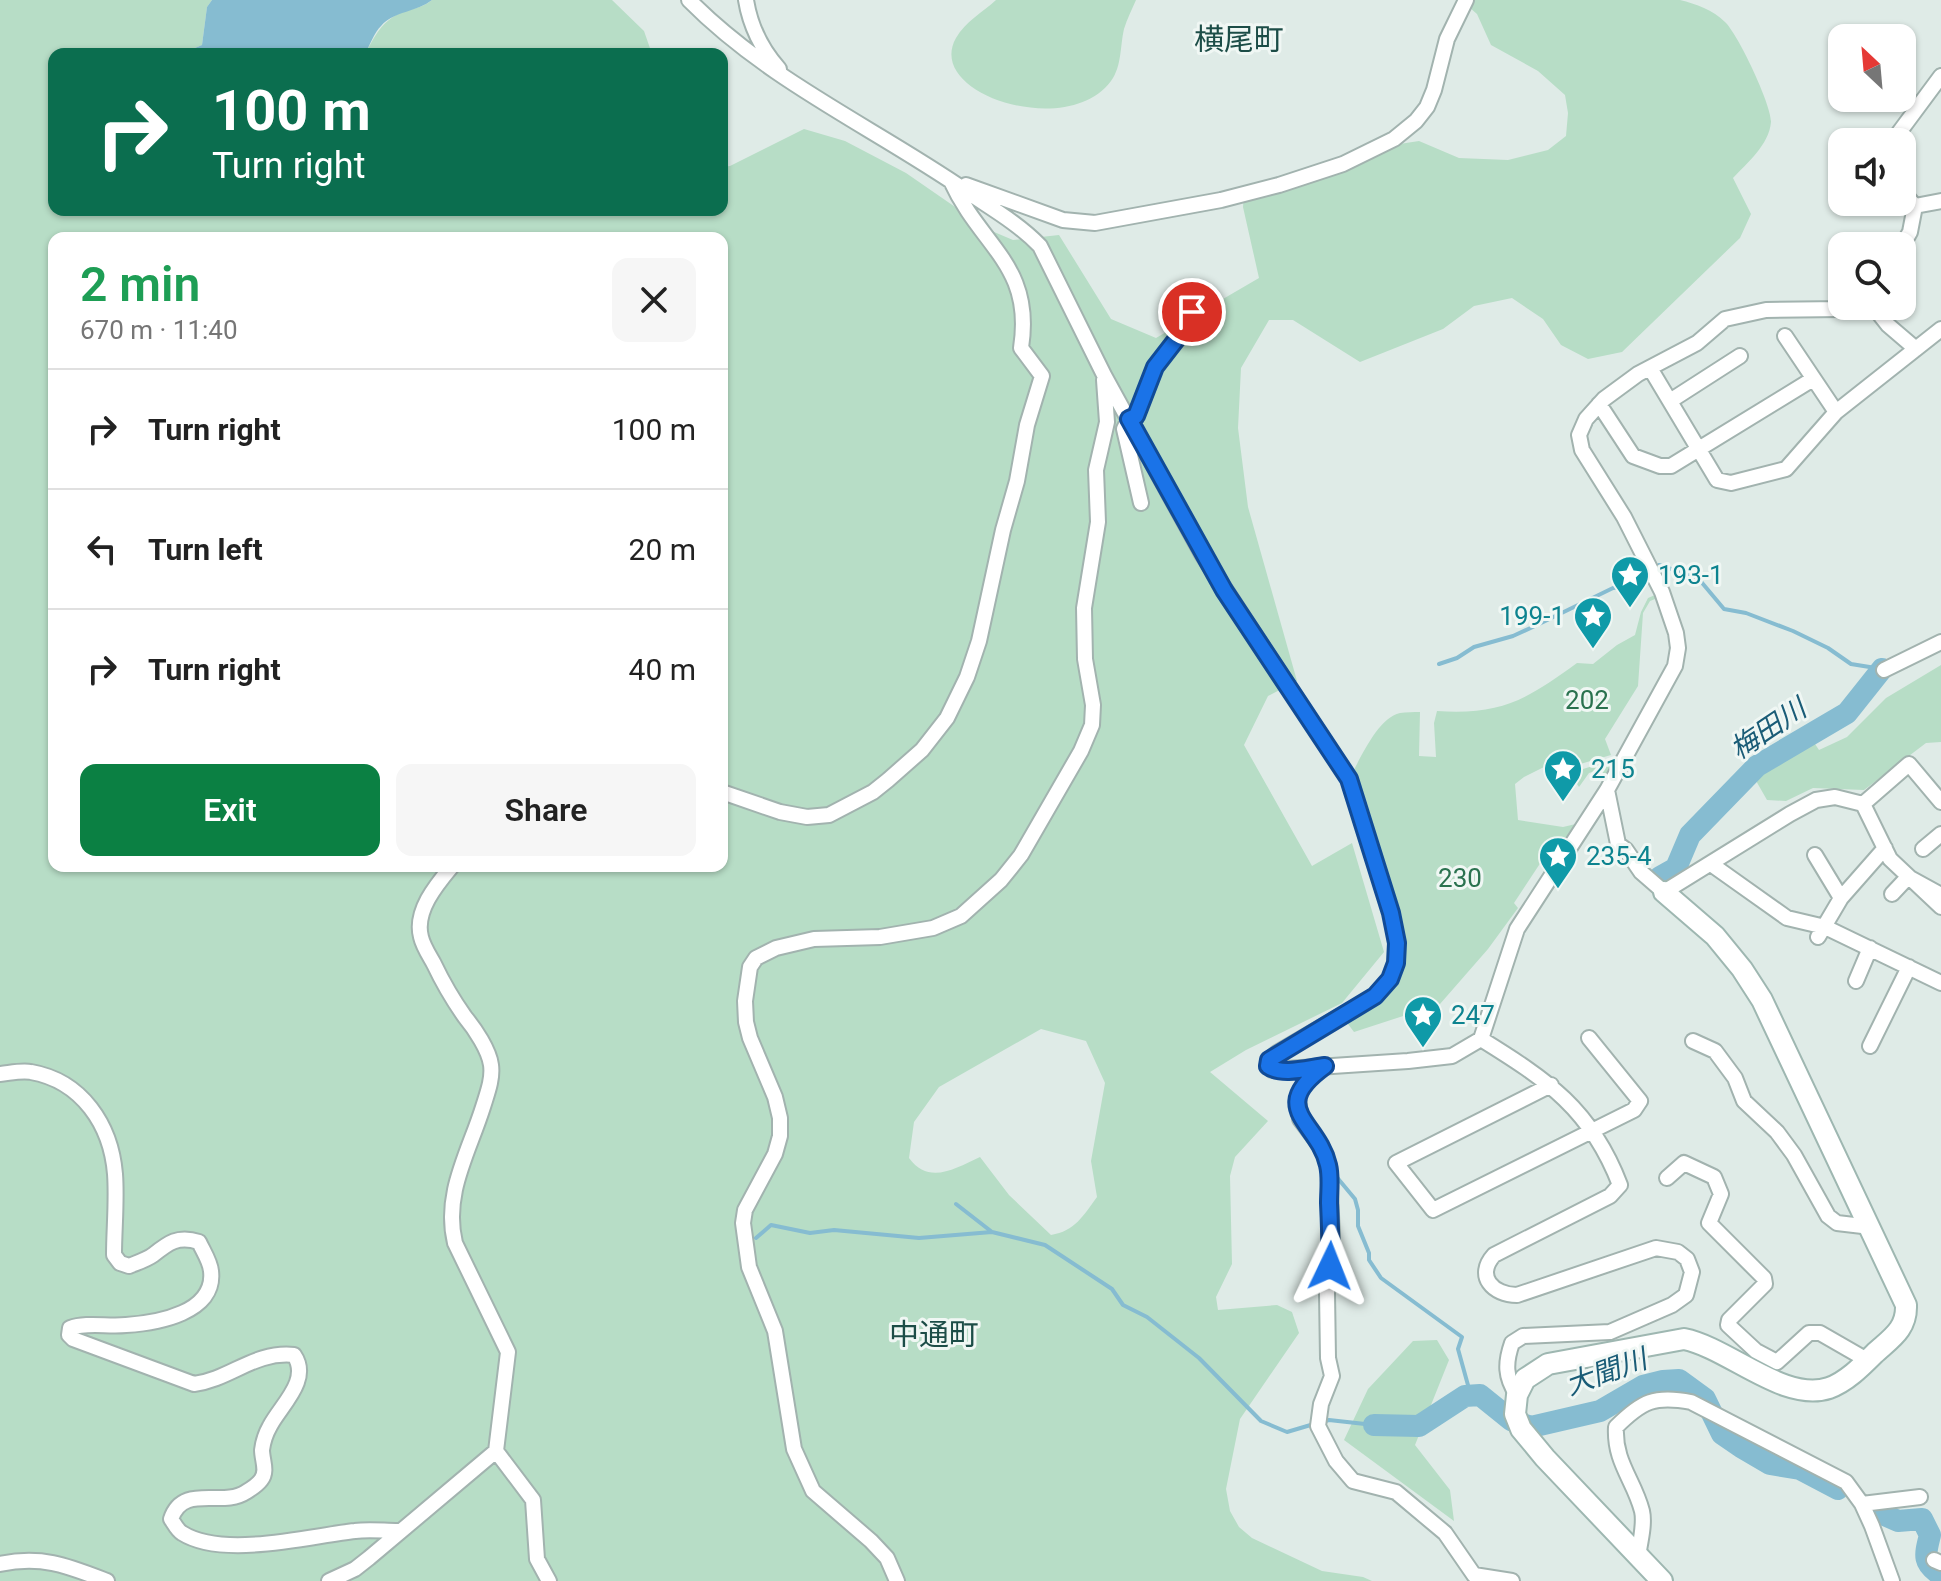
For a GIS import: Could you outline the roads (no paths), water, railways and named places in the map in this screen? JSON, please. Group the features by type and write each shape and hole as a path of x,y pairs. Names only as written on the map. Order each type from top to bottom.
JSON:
{"street":[{"path":"689,0 715,27 766,67 951,181 1028,234 1040,246 1104,375 1224,590 1349,779 1397,943 1396,963 1390,979 1375,996 1277,1053 1269,1060 1268,1066 1272,1070 1452,1056 1481,1039 1517,929 1567,860 1583,824 1602,816 1615,793 1624,756 1681,659 1662,592 1624,517 1582,450 1579,435 1586,419 1599,404 1650,368 1697,343 1725,319 1766,310 1828,309"},
{"path":"746,0 754,28 768,57 793,84"},
{"path":"951,181 1063,220 1095,223 1221,200 1343,164 1394,139 1427,107 1447,39 1466,0"},
{"path":"1902,128 1941,76"},
{"path":"728,794 780,812 807,817 829,815 873,792 922,750 947,718 967,677 979,641 1027,425 1042,376 1021,348 1024,306 1011,272 960,200 951,181"},
{"path":"1916,206 1941,201"},
{"path":"1141,503 1124,429 1129,419 1136,416 1155,367 1179,336 1192,312"},
{"path":"1884,320 1916,349"},
{"path":"1650,368 1717,480 1731,483 1786,469 1836,412 1941,329"},
{"path":"1785,336 1836,412"},
{"path":"1670,401 1740,356"},
{"path":"897,1581 887,1558 813,1491 794,1449 775,1331 749,1267 743,1223 745,1210 775,1154 780,1136 780,1118 746,1022 745,1001 750,967 756,958 776,948 814,939 880,937 933,928 961,916 1001,880 1021,855 1081,751 1092,725 1093,705 1085,659 1084,608 1098,522 1096,470 1107,422 1104,375"},
{"path":"1599,404 1633,456 1660,466 1671,466 1813,379"},
{"path":"1884,670 1941,642"},
{"path":"1863,804 1909,764 1941,802"},
{"path":"1602,816 1615,793"},
{"path":"1664,892 1816,800 1835,797 1863,804 1890,859 1941,907"},
{"path":"1518,1413 1525,1379 1548,1364 1684,1339 1703,1343 1772,1380 1805,1391 1829,1388 1867,1360 1904,1325 1906,1313 1902,1294 1762,1000 1715,936 1641,872 1618,844 1602,816"},
{"path":"1822,932 1841,898 1885,848"},
{"path":"1815,855 1841,898"},
{"path":"1711,864 1787,918 1870,948 1941,983"},
{"path":"329,1581 355,1569 496,1451 508,1352 455,1243 451,1228 452,1199 461,1163 475,1132 490,1084 491,1064 473,1027 440,977 421,938 420,928 423,910 434,888 447,872"},
{"path":"1892,894 1908,877"},
{"path":"1908,877 1941,895"},
{"path":"1856,981 1870,948"},
{"path":"1870,1046 1909,967"},
{"path":"1551,1085 1396,1163 1433,1210 1634,1110 1640,1101 1589,1038"},
{"path":"1481,1039 1551,1085 1595,1131 1620,1185 1610,1196 1494,1255 1487,1263 1490,1284 1504,1295 1517,1295 1656,1248 1678,1252 1687,1259 1692,1272 1686,1295 1672,1305 1610,1332 1523,1336 1512,1343 1507,1366 1518,1413 1545,1458 1662,1581"},
{"path":"1693,1041 1715,1051 1735,1078 1744,1101 1777,1132 1794,1155 1828,1216 1837,1223 1871,1227"},
{"path":"1325,1066 1306,1080 1298,1096 1300,1119 1322,1148 1329,1167 1332,1238 1327,1293 1332,1376 1321,1404 1318,1426 1336,1461 1353,1481 1396,1492 1445,1533 1474,1575 1512,1581"},
{"path":"0,1074 29,1071 50,1078 80,1094 92,1107 107,1137 115,1174 114,1255 120,1263 129,1266 152,1257 159,1248 181,1238 199,1242 211,1266 212,1281 207,1294 185,1311 145,1323 78,1325 70,1328 69,1335 73,1339 194,1384 208,1382 263,1356 294,1355 298,1360 297,1383 265,1436 262,1448 263,1479 244,1494 190,1498 174,1508 171,1519 180,1533 231,1545 280,1542 358,1530 398,1531"},
{"path":"1667,1178 1684,1163 1714,1177 1721,1194 1709,1223 1764,1278 1765,1284 1729,1320 1728,1325 1756,1351 1777,1362 1809,1333 1820,1333 1867,1360"},
{"path":"1638,1556 1642,1513 1623,1471 1615,1442 1616,1427 1635,1408 1666,1398 1691,1402 1846,1482 1862,1504 1892,1581"},
{"path":"496,1451 533,1500 537,1559 549,1581"},
{"path":"1862,1504 1920,1497"},
{"path":"0,1564 34,1559 65,1564 107,1581"}],"water":[{"path":"212,0 432,0 386,21 368,48 195,48 202,45 207,7"}],"waterway":[{"path":"1659,565 1698,578 1724,609 1746,613 1793,631 1828,648 1851,664 1882,669"},
{"path":"1439,664 1457,658 1474,647 1513,636 1613,588 1623,587 1646,571"},
{"name":"梅田川","path":"1660,877 1676,868 1690,835 1757,766 1847,713 1882,669"},
{"path":"1335,1175 1355,1199 1358,1226 1369,1260 1381,1278 1462,1337 1458,1349 1471,1396"},
{"path":"956,1204 992,1232"},
{"path":"756,1238 771,1225 810,1233 834,1230 919,1238 992,1232 1045,1245 1112,1289 1123,1305 1147,1317 1199,1358 1261,1421 1287,1432 1314,1424"},
{"name":"大聞川","path":"1374,1425 1419,1426 1465,1396 1480,1395 1511,1420 1531,1427 1600,1411 1643,1386 1679,1380 1705,1399 1722,1434 1770,1464 1800,1469 1838,1489"},
{"path":"1322,1422 1374,1425"},
{"name":"大聞川","path":"1882,1514 1898,1521 1922,1519 1930,1535 1926,1553 1928,1562 1941,1575"}],"place":[{"name":"193-1","path":"1630,609"},
{"name":"199-1","path":"1593,650"},
{"name":"215","path":"1563,803"},
{"name":"235-4","path":"1558,890"},
{"name":"247","path":"1423,1049"}],"district":[{"name":"横尾町","path":"1239,39"},
{"name":"中通町","path":"934,1334"}],"park label":[{"name":"202","path":"1587,700"},
{"name":"230","path":"1460,878"}]}
